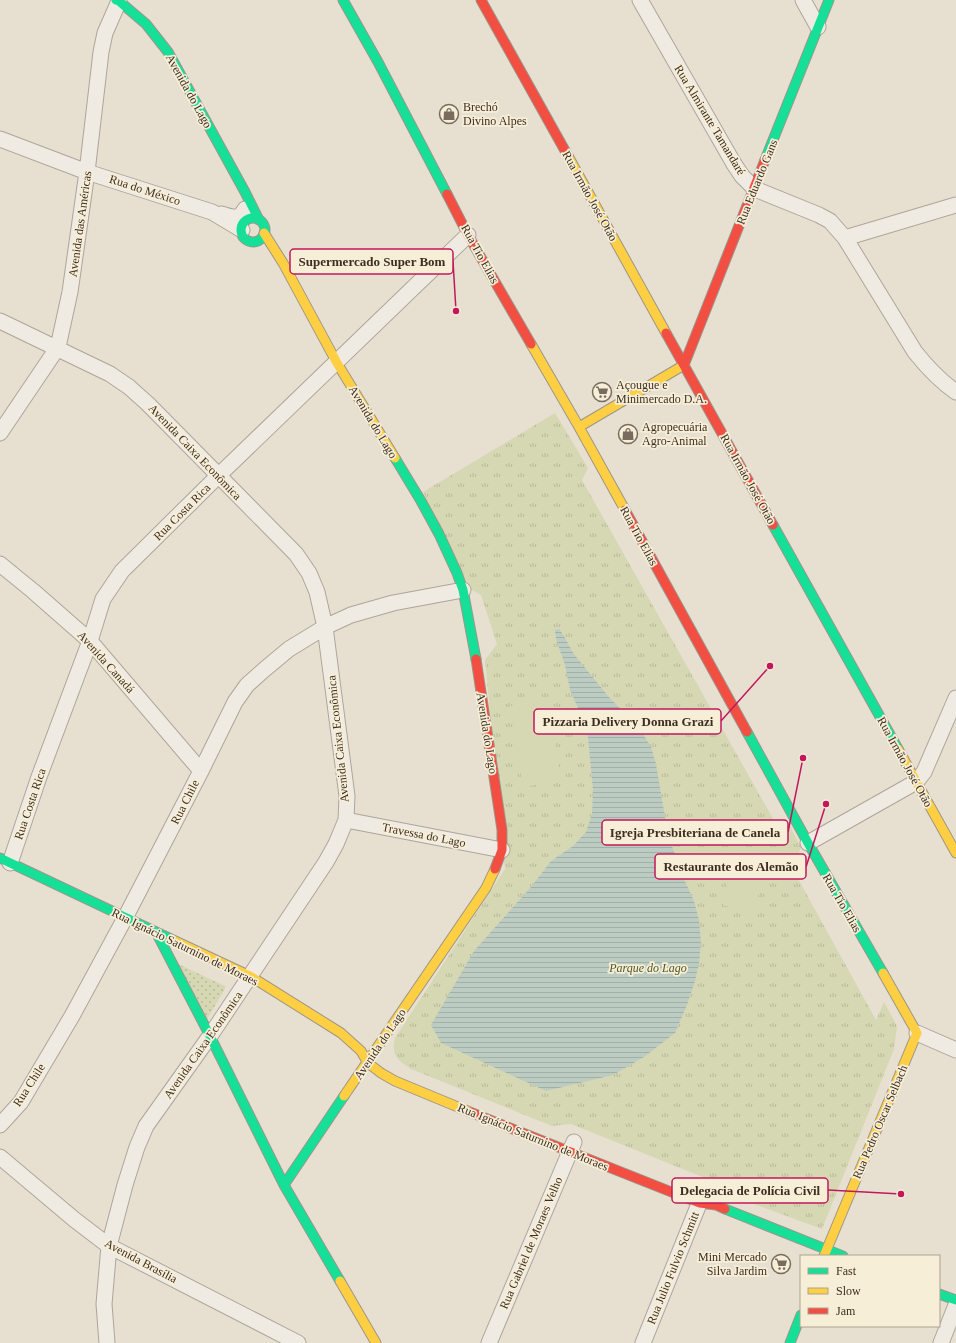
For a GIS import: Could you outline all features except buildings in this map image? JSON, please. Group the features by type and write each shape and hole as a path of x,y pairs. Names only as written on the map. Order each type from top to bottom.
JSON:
{"street":[{"name":"Avenida das Américas","path":"0,433 58,348 70,292 87,172 101,52 105,33 118,0"},
{"name":"Avenida do Lago","path":"118,0 146,24 168,52 259,220"},
{"name":"Rua Tio Elias","path":"343,0 378,62 468,235 579,428 808,843 917,1033"},
{"name":"Rua Irmão José Otão","path":"481,0 956,853"},
{"name":"Rua Almirante Tamandaré","path":"640,0 742,176 755,189 820,215 830,222 845,238 915,352 928,368 947,386 956,392"},
{"path":"803,0 818,27"},
{"name":"Rua Eduardo Gans","path":"684,365 829,0"},
{"name":"Rua do México","path":"0,139 87,172 212,212 244,220"},
{"name":"Avenida do Lago","path":"244,220 245,192"},
{"path":"845,238 956,206"},
{"path":"212,212 235,218 242,214 244,220 244,237 247,240 256,242 259,241 264,233 264,225 259,220 254,218 244,220"},
{"name":"Avenida do Lago","path":"264,233 283,263 337,362 432,520 463,590 474,646 502,830 502,850 495,870 486,888 373,1059 284,1185"},
{"name":"Rua Costa Rica","path":"5,861 39,777 90,641 103,599 122,571 218,476 468,235"},
{"name":"Avenida do Lago","path":"256,242 283,263"},
{"name":"Avenida Caixa Econômica","path":"0,320 110,374 129,387 148,404 296,554 309,573 317,592 325,627 347,796 346,820 336,844 326,862 210,1036 146,1126 137,1147 109,1246 104,1304 107,1343"},
{"path":"579,428 684,365"},
{"name":"Avenida Canadá","path":"0,564 34,591 90,641 201,771"},
{"name":"Rua Chile","path":"0,1125 21,1102 72,1016 125,918 235,702 247,685 289,649 325,627 373,608 463,590"},
{"path":"808,843 916,782 924,772 956,698"},
{"name":"Travessa do Lago","path":"346,820 502,850"},
{"name":"Rua Ignácio Saturnino de Moraes","path":"5,861 250,976 341,1033 373,1059 381,1073 395,1081 503,1126 573,1145 623,1173 700,1195 716,1205 825,1253 836,1255"},
{"path":"156,932 210,1036 284,1185 376,1343"},
{"path":"917,1033 956,1050"},
{"name":"Rua Pedro Oscar Selbach","path":"825,1253 917,1033"},
{"path":"503,1126 507,1116"},
{"name":"Rua Gabriel de Moraes Velho","path":"489,1343 573,1145"},
{"name":"Avenida Brasília","path":"0,1156 75,1220 109,1246 298,1343"},
{"path":"623,1173 627,1162"},
{"name":"Rua Julio Fulvio Schmitt","path":"642,1343 700,1195"},
{"path":"940,1294 956,1300"},
{"path":"941,1343 956,1305"},
{"path":"790,1343 800,1318"}],"green space":[{"name":"Parque do Lago","path":"555,413 588,468 582,480 780,831 789,824 801,848 792,868 876,1020 884,1002 897,1026 894,1049 822,1229 724,1193 705,1178 571,1124 552,1126 411,1069 399,1060 395,1053 395,1038 505,869 485,660 497,644 481,595 470,589 423,492"},
{"path":"549,701 561,781 523,787 510,706"},
{"path":"734,851 766,857 755,912 723,905"},
{"path":"172,961 225,986 225,989 206,1021"}],"shaded area":[{"name":"Parque do Lago","path":"559,629 573,653 608,696 640,729 651,747 656,764 668,835 684,879 694,901 699,920 701,943 695,981 675,1033 644,1057 613,1075 546,1091 441,1043 431,1025 474,951 531,887 551,861 573,846 586,832 592,814 593,790 588,737 582,717 570,690 565,665 556,639 555,630"}],"traffic: fast":[{"path":"116,0 146,24 168,52 259,220"},
{"path":"343,0 378,62 447,194"},
{"path":"765,160 829,0"},
{"path":"253,218 261,222 265,230 261,238 253,242 245,238 241,230 245,222 253,218"},
{"path":"395,458 439,534 457,573 463,590 476,659"},
{"path":"773,525 898,749"},
{"path":"747,732 808,843 883,973"},
{"path":"0,858 171,939"},
{"path":"156,932 210,1036 284,1185 340,1281"},
{"path":"284,1185 344,1096"},
{"path":"725,1209 840,1255"},
{"path":"940,1294 956,1300"},
{"path":"790,1343 800,1318"}],"traffic: slow":[{"path":"568,156 666,333"},
{"path":"264,233 283,263 337,363 395,458"},
{"path":"531,344 625,510"},
{"path":"579,427 684,365"},
{"path":"898,749 956,853"},
{"path":"344,1096 486,888 495,869"},
{"path":"171,939 250,976 341,1033 361,1051 368,1063 381,1073 395,1081 470,1112"},
{"path":"824,1255 917,1033 883,973"},
{"path":"340,1281 376,1343"}],"traffic: jam":[{"path":"481,0 568,156"},
{"path":"684,365 765,160"},
{"path":"447,194 468,235 531,344"},
{"path":"666,333 773,525"},
{"path":"625,510 747,732"},
{"path":"476,659 502,830 502,850 495,869"},
{"path":"470,1112 684,1197 700,1203 716,1205 725,1209"}],"place":[{"name":"Brechó Divino Alpes","path":"449,114"},
{"name":"Supermercado Super Bom","path":"456,311"},
{"name":"Açougue e Minimercado D.A.","path":"602,392"},
{"name":"Agropecuária Agro-Animal","path":"628,434"},
{"name":"Pizzaria Delivery Donna Grazi","path":"770,666"},
{"name":"Igreja Presbiteriana de Canela","path":"803,758"},
{"name":"Restaurante dos Alemão","path":"826,804"},
{"name":"Delegacia de Polícia Civil","path":"901,1194"},
{"name":"Mini Mercado Silva Jardim","path":"781,1264"}]}
